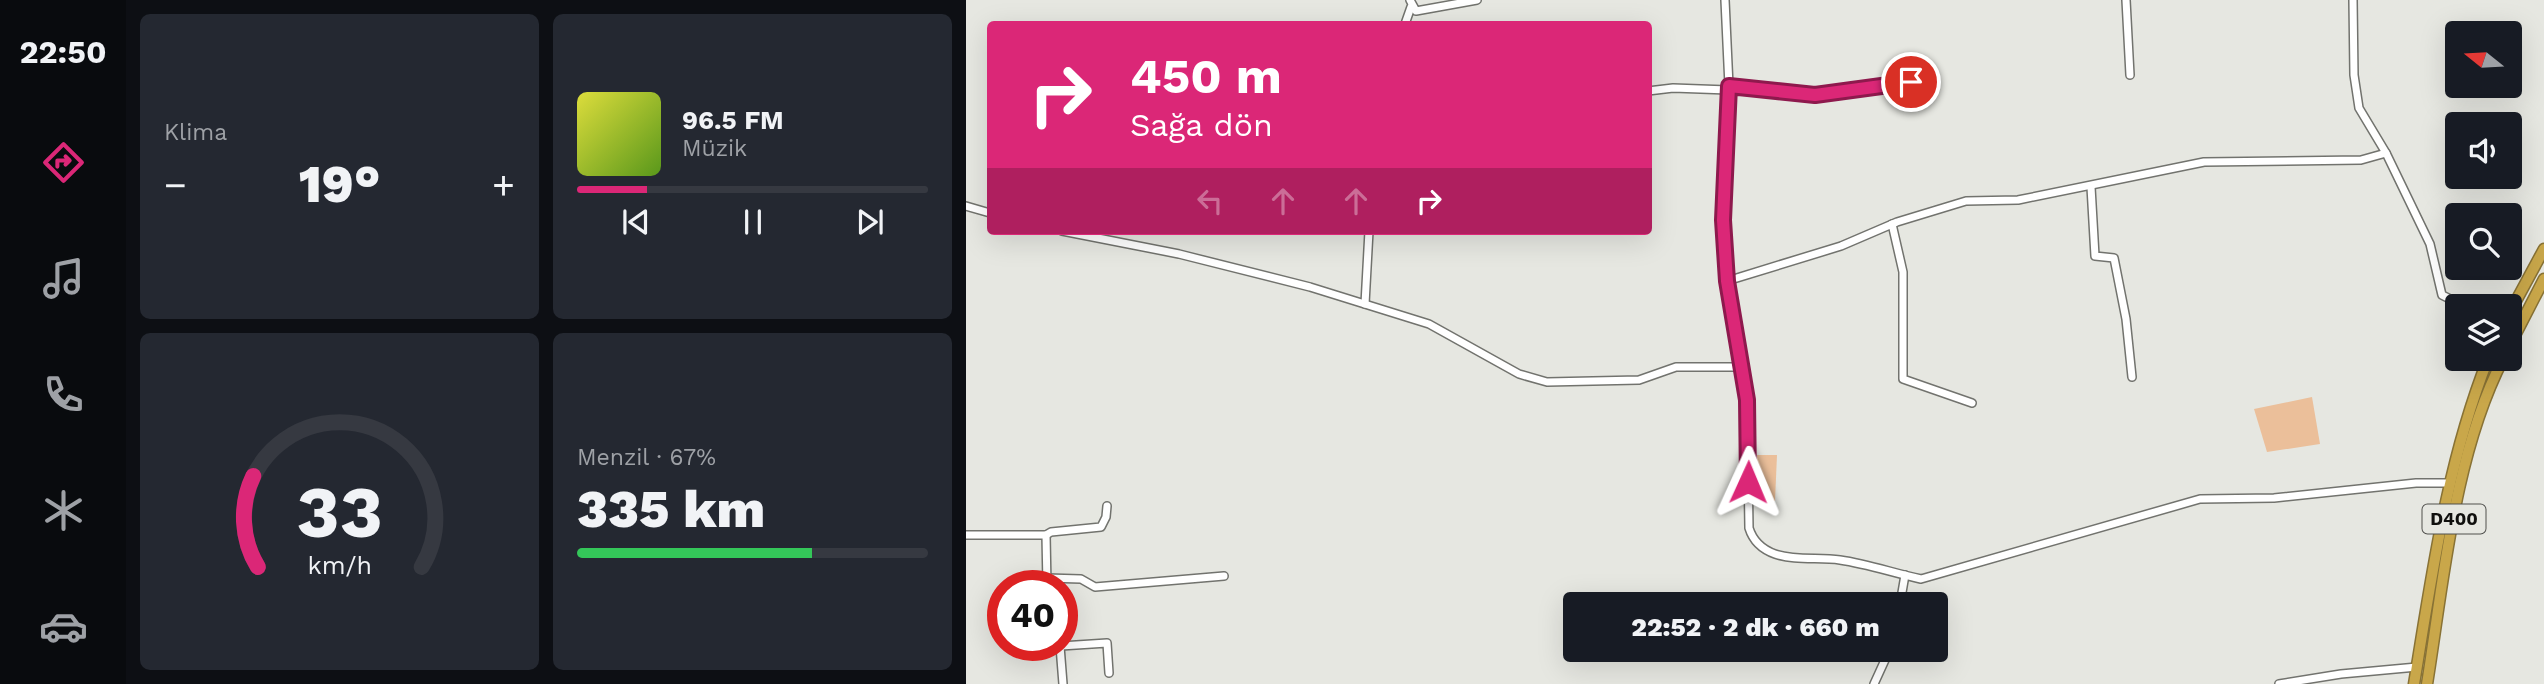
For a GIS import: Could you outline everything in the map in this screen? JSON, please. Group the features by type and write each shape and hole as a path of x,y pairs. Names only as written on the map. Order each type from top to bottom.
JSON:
{"highway":[{"path":"2519,294 2544,248"},
{"path":"2522,322 2544,279"},
{"name":"D400","path":"2414,684 2476,388 2483,371"},
{"name":"D400","path":"2427,684 2455,484 2498,371"}],"street":[{"path":"1411,4 1416,11 1477,0"},
{"path":"1725,0 1729,88 1723,220 1727,281 1743,367 1749,434 1749,528 1752,538 1773,554 1838,560 1889,569 1921,579 2200,499 2274,498 2416,483 2455,484"},
{"path":"2126,0 2130,75"},
{"path":"2353,0 2355,95 2359,108 2386,153 2430,244 2442,295 2445,296"},
{"path":"1406,21 1411,4"},
{"path":"1652,91 1729,88 1815,95 1894,82 1927,81"},
{"path":"1727,281 1841,246 1892,224 1966,201 2018,200 2204,162 2361,160 2386,153"},
{"path":"2091,187 2095,256 2113,258 2126,319 2132,377"},
{"path":"966,206 987,212"},
{"path":"1892,224 1903,272 1903,379 1972,403"},
{"path":"1082,235 1179,254 1429,324 1519,374 1546,382 1639,380 1676,367 1743,367"},
{"path":"1365,304 1369,235"},
{"path":"966,535 1046,536 1051,532 1101,527 1107,506"},
{"path":"1046,536 1047,570"},
{"path":"1902,592 1905,575"},
{"path":"1078,579 1095,587 1224,576"},
{"path":"1078,645 1108,643 1109,673"},
{"path":"1061,661 1063,684"},
{"path":"1874,684 1884,662"},
{"path":"2279,684 2341,674 2417,667"}],"shaded area":[{"path":"2312,397 2320,444 2267,452 2254,409"},
{"path":"1757,455 1777,455 1775,501 1756,500"}],"route":[{"path":"1748,482 1747,400 1727,281 1723,220 1729,86 1815,95 1894,82 1911,82"}]}
